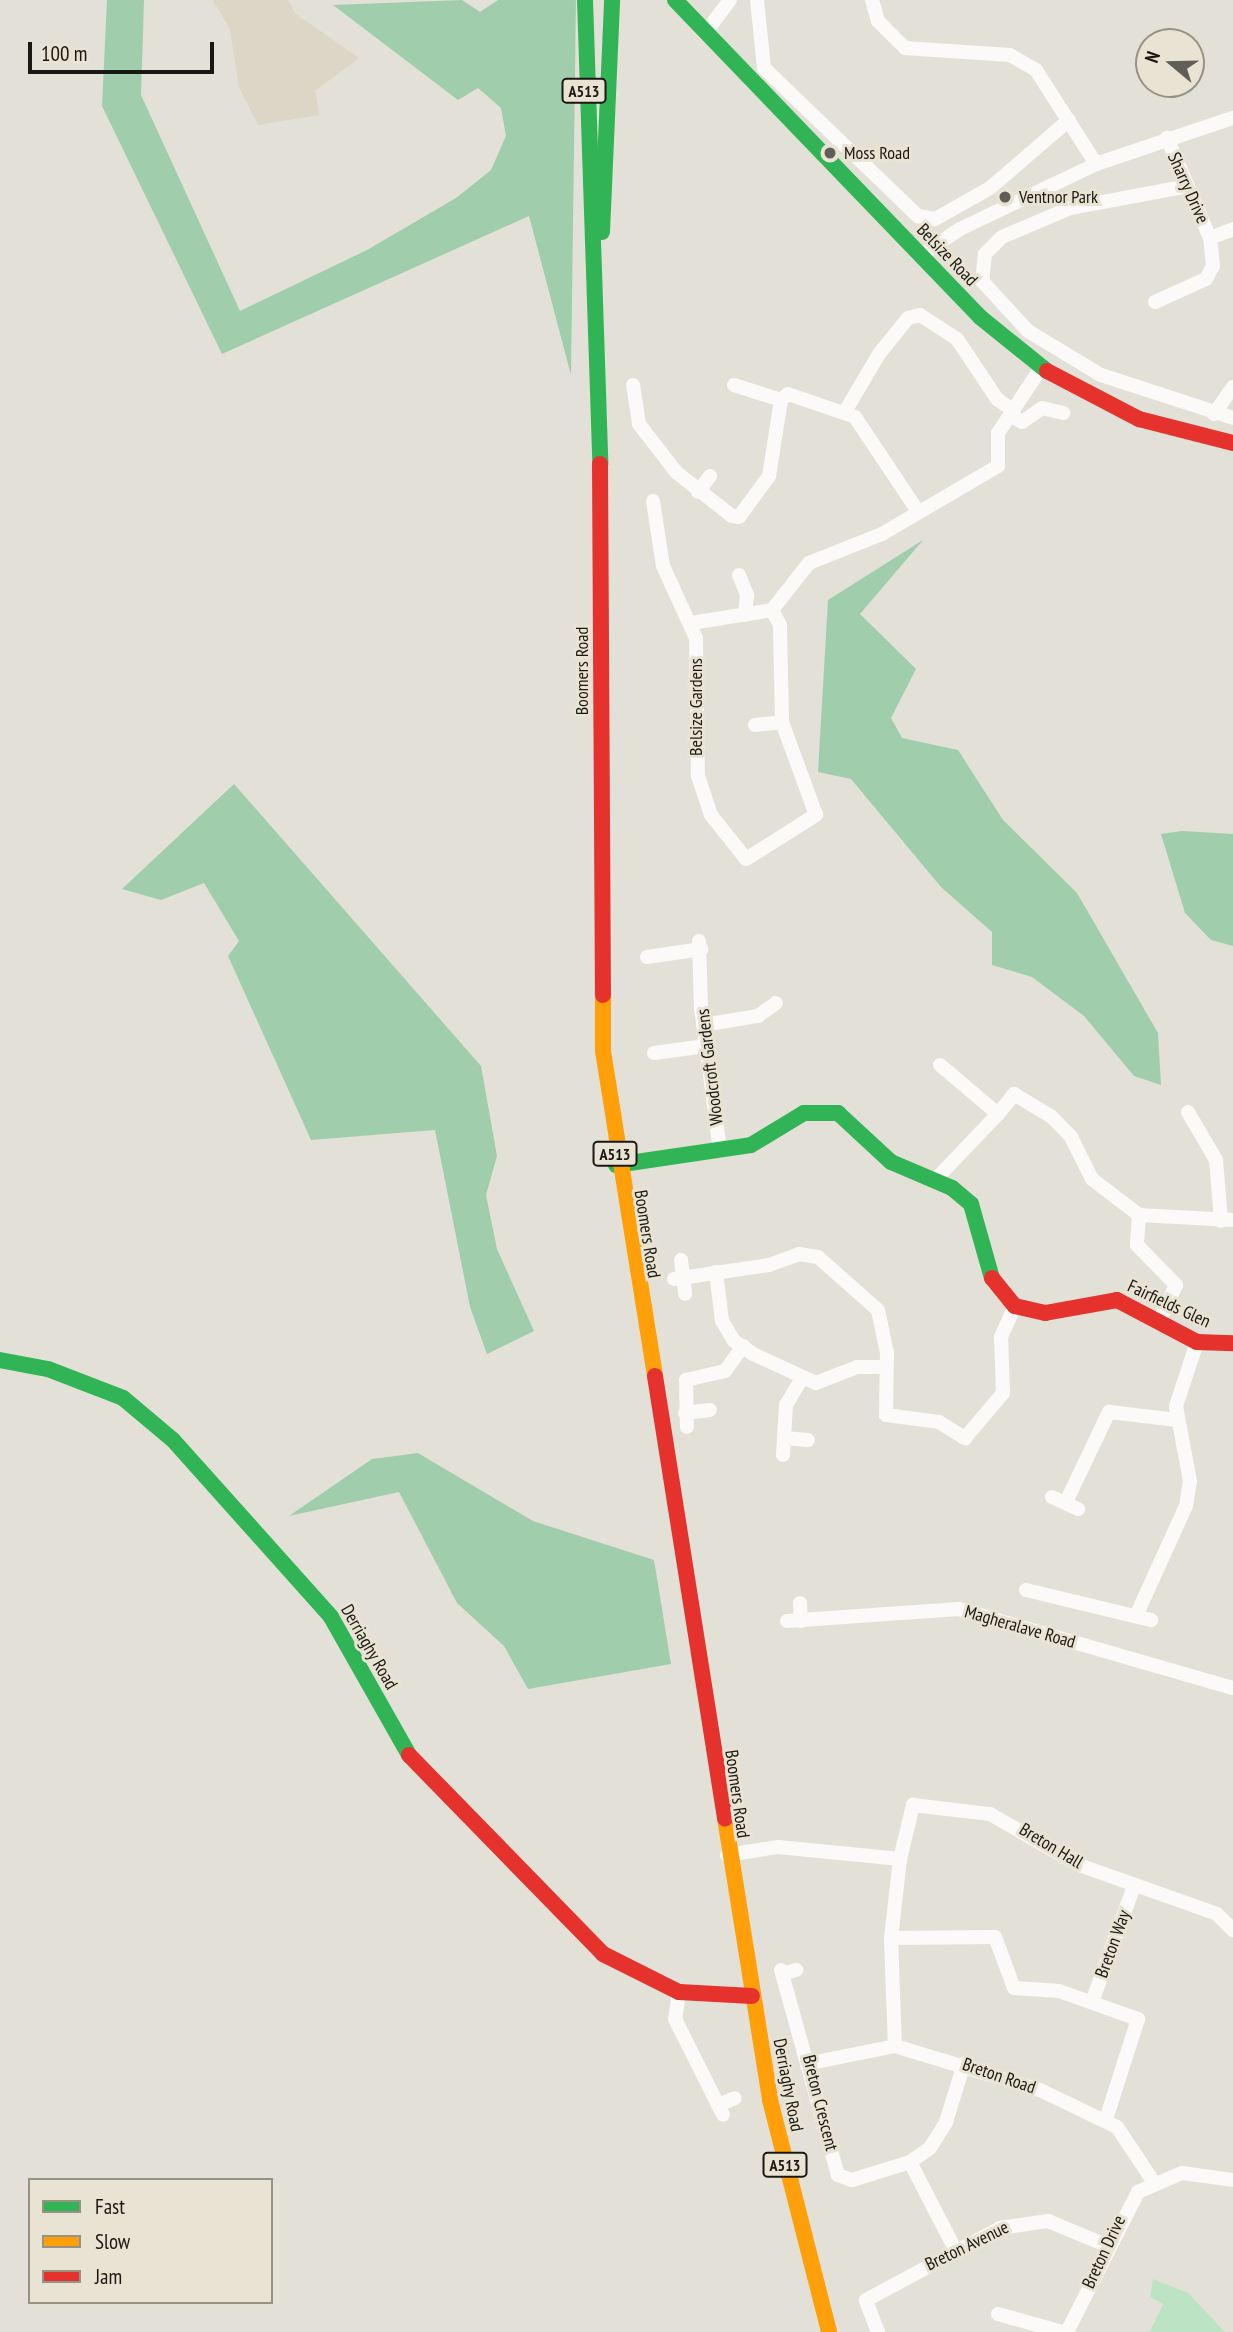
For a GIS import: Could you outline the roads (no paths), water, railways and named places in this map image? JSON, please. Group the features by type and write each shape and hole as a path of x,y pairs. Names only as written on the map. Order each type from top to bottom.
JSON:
{"main road":[{"name":"Boomers Road","path":"585,0 586,134 597,301"},
{"name":"A513","path":"586,134 600,0"},
{"name":"Boomers Road","path":"612,0 597,301 598,981 616,1166 752,1996"},
{"name":"Belsize Road","path":"663,0 687,13"},
{"name":"Belsize Road","path":"675,0 921,255 1041,368 1139,419 1233,443"},
{"path":"616,1166 720,1152 761,1141 804,1113 827,1111 856,1123 891,1162 935,1180 971,1204 992,1278 1015,1306"},
{"name":"Fairfields Glen","path":"1015,1306 1045,1313 1107,1299 1159,1321 1197,1342 1233,1342"},
{"name":"Derriaghy Road","path":"0,1360 92,1384 149,1416 253,1536 312,1591 411,1759 603,1954 679,1992 752,1996 769,2100 829,2332"}],"street":[{"path":"705,33 730,0"},
{"path":"757,0 764,68 918,216 935,219 990,188 1069,120"},
{"path":"872,0 878,20 905,48 1022,60 1046,82 1096,164"},
{"path":"921,255 960,229 1096,164 1233,118"},
{"name":"Sharry Drive","path":"1155,302 1206,279 1213,267 1210,238 1167,138"},
{"path":"1188,186 1070,208 1002,237 980,267 990,294 1051,347 1101,375 1233,418"},
{"name":"Sharry Drive","path":"1210,238 1233,229"},
{"path":"846,410 879,354 908,318 920,315 957,339 997,399 1022,422 1042,408 1063,413"},
{"path":"691,623 772,610 809,563 883,534 917,510 998,466 996,443 1012,412 1041,368"},
{"path":"634,385 639,424 698,492 739,517 769,476 780,400 788,394 846,410 917,510"},
{"path":"734,386 780,400"},
{"path":"1214,414 1233,387"},
{"path":"698,492 710,475"},
{"name":"Belsize Gardens","path":"653,501 663,566 696,638 693,737 711,815 738,855 753,859 816,815 782,722"},
{"path":"738,575 747,595 745,615"},
{"path":"755,725 782,722 780,625 772,610"},
{"name":"Woodcroft Gardens","path":"647,957 666,961 700,945 703,1025 720,1152"},
{"path":"703,1025 758,1016 776,1003"},
{"path":"654,1053 706,1046"},
{"path":"940,1065 998,1114"},
{"path":"935,1180 1014,1094 1052,1117 1071,1137 1092,1179 1139,1216 1227,1221 1216,1160 1188,1112"},
{"path":"1139,1216 1137,1245 1176,1285 1159,1321"},
{"path":"678,1278 799,1254 817,1257 878,1310 885,1367 886,1415 926,1418 969,1437 1003,1393 1001,1337 1015,1306"},
{"path":"681,1260 678,1278 685,1294"},
{"path":"716,1272 722,1321 743,1346 816,1383 857,1367 885,1367"},
{"path":"1136,1616 1186,1506 1190,1481 1178,1420 1179,1386 1197,1342"},
{"path":"710,1410 686,1420 686,1380 725,1371 743,1346"},
{"path":"783,1455 788,1398 802,1378"},
{"path":"1066,1502 1109,1412 1178,1420"},
{"path":"784,1438 808,1440"},
{"path":"1026,1590 1151,1620"},
{"name":"Magheralave Road","path":"800,1603 794,1621 959,1609 1233,1688"},
{"name":"Breton Hall","path":"895,2046 891,1938 900,1859 914,1805 990,1814 1079,1865 1217,1914 1233,1930"},
{"path":"727,1855 778,1847 900,1859"},
{"name":"Breton Way","path":"1092,2002 1134,1886"},
{"path":"891,1938 995,1937 1014,1988 1092,2002 1138,2019 1106,2119"},
{"name":"Breton Crescent","path":"787,1971 838,2175 852,2180 910,2162 940,2134 964,2064"},
{"path":"679,1992 675,2020 720,2110 735,2098"},
{"name":"Breton Road","path":"811,2063 895,2046 964,2064 1106,2119 1130,2141 1153,2181"},
{"path":"910,2162 955,2249"},
{"path":"1153,2181 1182,2172 1233,2180"},
{"name":"Breton Drive","path":"998,2314 1064,2332 1125,2208 1153,2181"},
{"name":"Breton Avenue","path":"878,2332 866,2300 955,2249 1023,2221 1048,2221 1106,2245"}],"place":[{"name":"Moss Road","path":"830,153"},
{"name":"Ventnor Park","path":"1005,197"}]}
